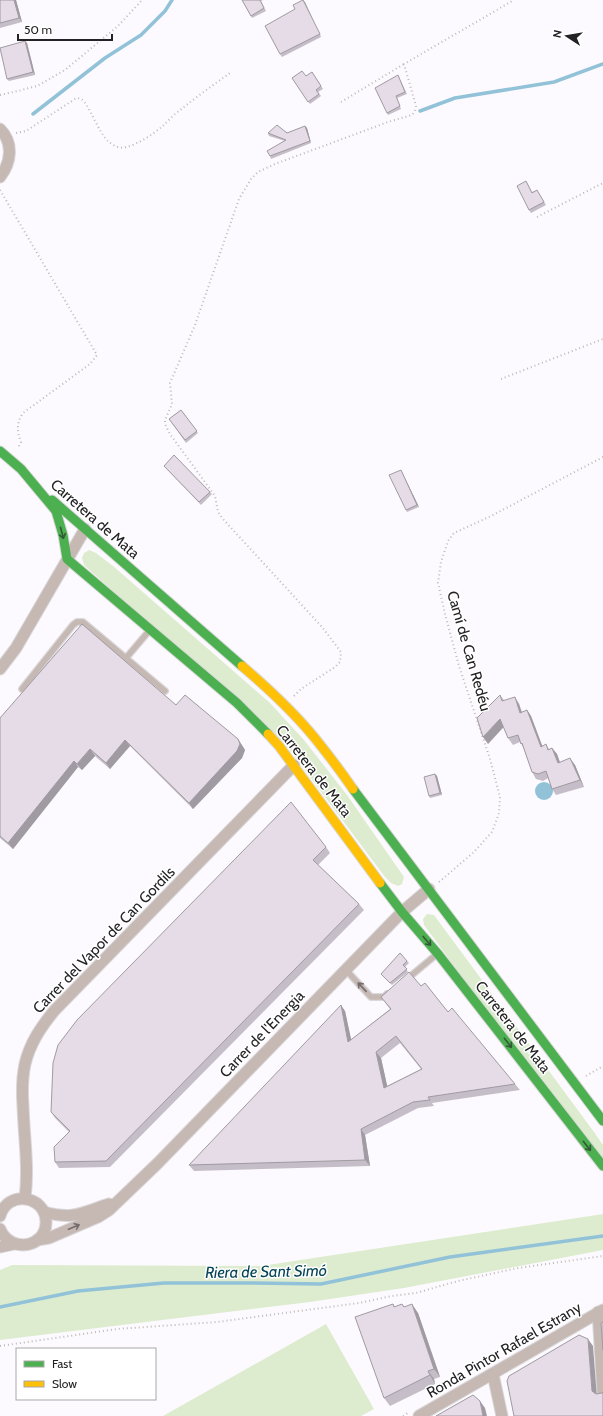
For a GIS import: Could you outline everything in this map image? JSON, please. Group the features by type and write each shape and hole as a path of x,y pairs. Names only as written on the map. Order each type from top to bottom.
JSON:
{"street":[{"path":"0,177 8,166 10,154 8,141 3,132"},
{"path":"0,450 21,469 37,487"},
{"path":"7,469 37,487"},
{"name":"Carretera de Mata","path":"37,487 269,689 318,742 603,1121"},
{"name":"Carretera de Mata","path":"37,487 56,512 63,535 67,559 237,703 279,746 402,912 438,954 603,1166"},
{"path":"0,668 22,638 85,529"},
{"name":"Carrer del Vapor de Can Gordils","path":"24,1198 27,1183 23,1128 23,1076 25,1063 35,1037 54,1011 294,765"},
{"name":"Carrer de l'Energia","path":"0,1247 14,1244 24,1246 37,1240 49,1238 98,1217 109,1210 158,1163 345,969 402,912 429,889"},
{"path":"0,1213 8,1203 16,1199 24,1198 38,1204 44,1212 46,1222 44,1232 37,1240"},
{"name":"Carrer de l'Energia","path":"44,1212 70,1216 89,1212 119,1201"},
{"path":"0,1229 4,1237 14,1244"},
{"path":"601,1311 603,1394"},
{"name":"Ronda Pintor Rafael Estrany","path":"419,1416 601,1311"},
{"path":"493,1374 502,1416"}],"lane":[{"path":"22,689 72,625 77,622 83,622 165,691"},
{"path":"126,658 150,630"},
{"path":"402,982 438,954"},
{"path":"345,969 371,997 384,997 390,992"}],"path":[{"path":"0,95 37,86 65,70 118,26 142,0"},
{"path":"341,102 514,0"},
{"path":"284,705 301,689 335,667 340,662 341,652 322,627 248,547 218,512 215,496 170,434 165,424 165,420 172,404 170,384 194,325 239,199 251,179 258,172 275,164 380,125 412,115 416,106 404,64"},
{"path":"3,132 26,131 75,99 80,98 88,106 100,131 107,141 114,146 124,148 134,144 163,126 177,112 230,72"},
{"path":"537,217 603,183"},
{"path":"0,190 96,355 90,364 23,414 17,427 21,442 20,446 8,458"},
{"path":"501,379 603,339"},
{"name":"Camí de Can Redéu","path":"429,889 474,852 492,832 499,813 500,797 497,782 459,666 438,583 441,562 448,541 454,533 491,516 603,457"},
{"path":"575,1083 603,1066"},
{"path":"0,1346 118,1329 217,1322 358,1303 416,1293 458,1281 518,1268 603,1256"}],"green space":[{"path":"89,550 96,553 113,566 270,703 304,740 347,795 404,877 402,884 398,886 391,883 385,877 289,749 84,565 82,558 84,553"},
{"path":"427,914 434,915 594,1132 603,1145 603,1160 489,1013 424,925 423,919"},
{"path":"603,1214 603,1250 404,1288 310,1302 0,1340 0,1270 12,1265 261,1266"},
{"path":"326,1324 374,1409 361,1416 163,1416"}],"water":[{"path":"544,782 550,785 553,791 550,797 544,800 538,797 535,791 538,785"}],"building":[{"path":"0,0 14,0 19,18 0,23"},
{"path":"242,0 260,0 264,8 251,16"},
{"path":"303,0 320,34 280,54 265,26 295,9 293,5"},
{"path":"25,41 33,72 7,79 0,48"},
{"path":"302,71 306,76 312,72 321,86 316,90 319,94 308,102 292,78"},
{"path":"398,75 405,92 396,96 400,106 387,113 375,88"},
{"path":"277,125 287,133 305,126 310,141 270,156 267,151 286,140 268,133"},
{"path":"526,181 532,193 537,190 544,202 529,210 517,186"},
{"path":"181,410 197,431 185,440 169,419"},
{"path":"174,455 210,492 199,502 164,466"},
{"path":"401,470 417,505 406,510 389,475"},
{"path":"82,624 176,705 185,695 238,739 240,744 237,751 189,803 125,740 106,763 90,749 77,764 74,761 8,843 0,836 0,718"},
{"path":"500,695 502,701 515,697 520,713 527,710 541,747 546,744 548,750 552,748 558,763 570,758 580,780 552,789 546,771 538,774 532,772 518,735 508,738 500,719 483,737 477,718"},
{"path":"435,774 440,793 429,796 424,777"},
{"path":"291,802 326,847 313,860 359,904 106,1161 55,1162 54,1147 70,1131 51,1112 53,1063 58,1045 77,1020"},
{"path":"400,953 407,961 403,965 407,969 390,983 381,974"},
{"path":"409,972 421,986 425,983 448,1012 452,1008 515,1084 428,1097 430,1100 413,1102 361,1129 365,1160 189,1165 341,1005 348,1042 391,1009 381,997","holes":["396,1036 422,1069 384,1088 376,1052"]},
{"path":"393,1304 394,1307 402,1304 404,1307 412,1304 434,1369 428,1371 430,1375 384,1398 355,1317"},
{"path":"603,1322 603,1350 601,1323"},
{"path":"579,1335 588,1339 592,1391 596,1394 603,1392 603,1416 514,1416 507,1381 509,1376"},
{"path":"473,1395 480,1401 483,1416 436,1416"}],"waterway":[{"path":"33,114 105,58 141,35 165,11 172,0"},
{"path":"420,111 455,98 554,82 603,64"},
{"name":"Riera de Sant Simó","path":"0,1307 78,1291 164,1283 321,1284 450,1257 603,1236"}],"traffic: fast":[{"path":"0,451 21,469 56,511 63,535 67,559 237,703 268,734"},
{"path":"52,500 242,666"},
{"path":"353,789 603,1121"},
{"path":"380,883 402,912 438,954 603,1166"}],"traffic: slow":[{"path":"242,666 301,722 327,753 353,789"},
{"path":"268,734 279,746 380,883"}]}
